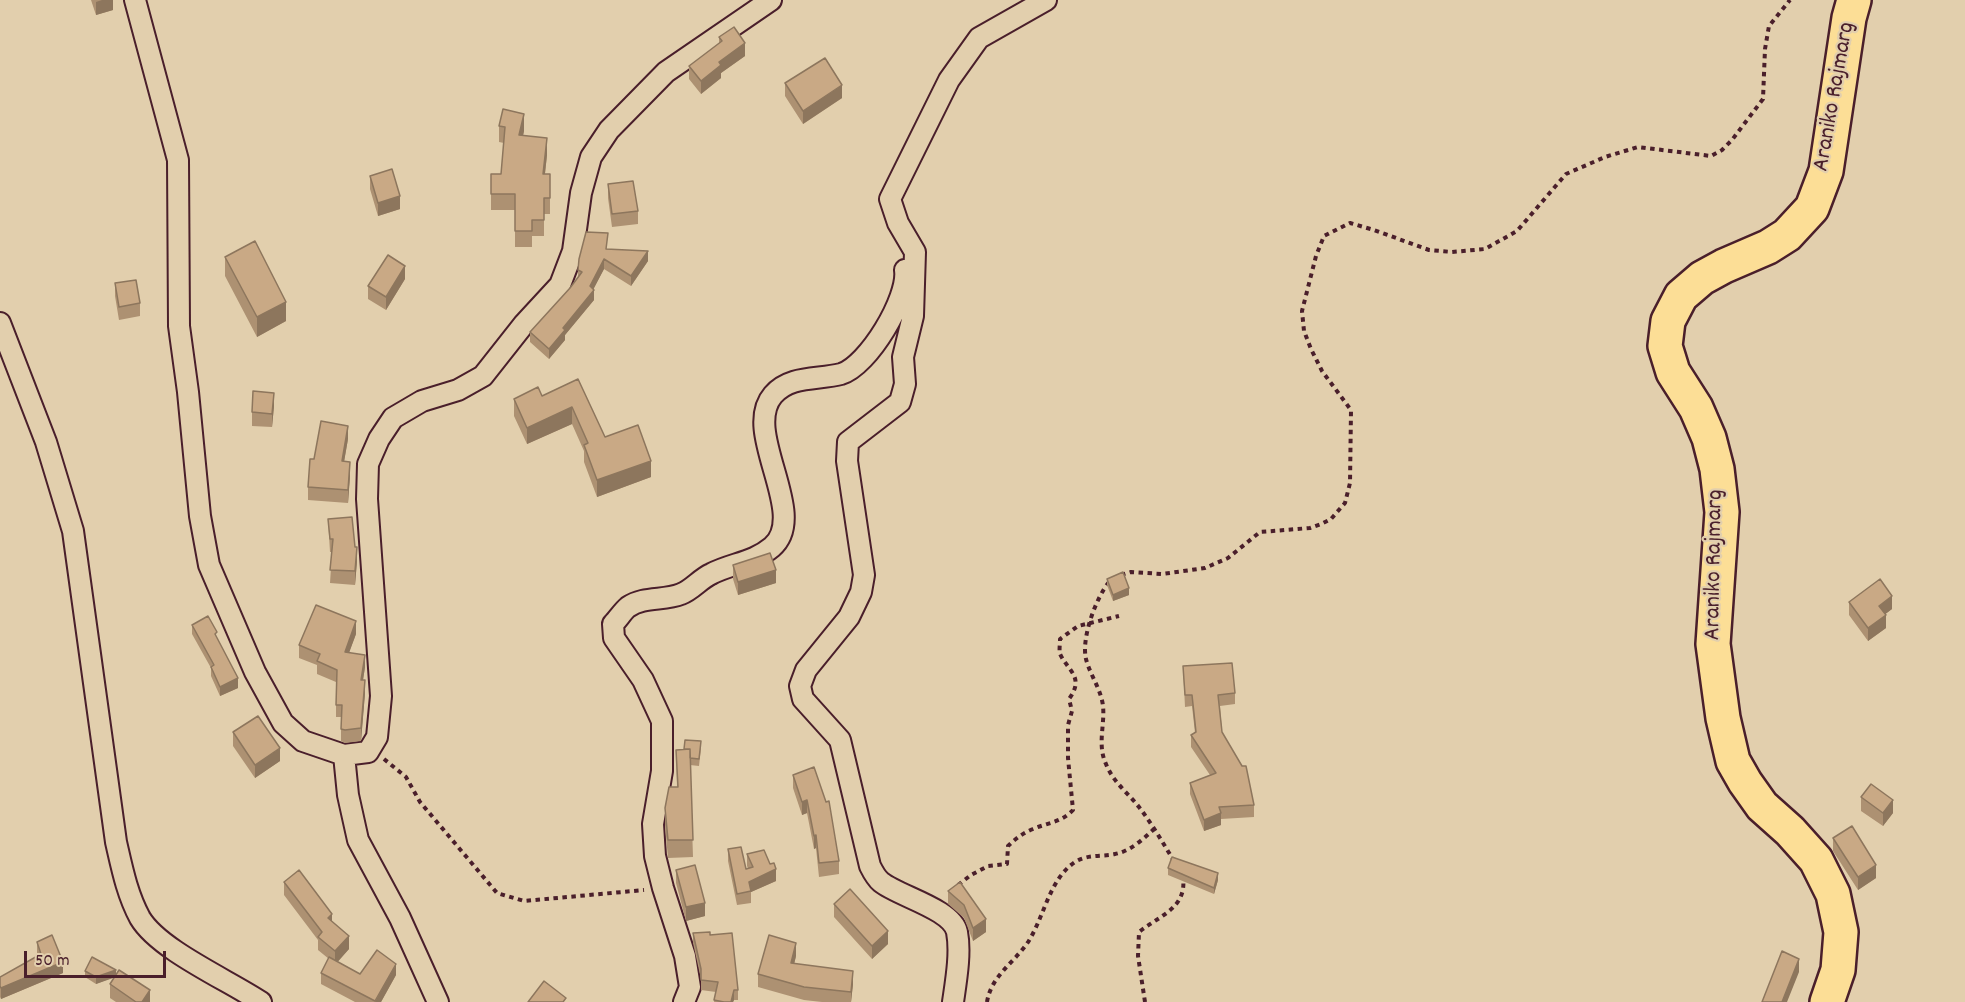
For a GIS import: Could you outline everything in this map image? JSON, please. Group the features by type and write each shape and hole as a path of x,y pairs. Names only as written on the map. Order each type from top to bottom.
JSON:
{"highway":[{"name":"Araniko Rajmarg","path":"1827,1002 1838,970 1841,932 1833,894 1815,860 1790,831 1762,806 1733,761 1723,718 1713,644 1722,512 1717,469 1709,438 1696,408 1673,372 1665,346 1668,321 1681,296 1702,278 1768,247 1787,235 1812,208 1827,171 1849,18 1854,0"}],"street":[{"path":"135,0 178,160 179,326 200,516 209,565 255,672 283,723 303,741 344,755 368,753 377,737 381,696 367,499 368,464 379,438 393,418 422,401 458,390 483,376 524,324 560,285 573,251 581,194 591,157 609,130 666,72 771,0"},
{"path":"684,1002 690,987 685,956 655,856 653,824 662,771 662,721 643,680 614,638 613,624 628,607 648,599 664,599 680,595 709,575 731,565 752,561 774,545 784,527 784,511 767,444 765,412 772,396 786,384 843,373 867,355 897,310 906,278 898,223 890,199 950,80 979,38 1046,0"},
{"path":"898,223 915,252 913,316 903,357 905,384 900,402 848,442 847,461 864,575 861,592 849,617 806,670 800,687 803,699 840,740 870,866 878,880 893,890 925,903 951,921 957,931 957,967 953,1002"},
{"path":"0,323 46,442 73,531 116,842 124,883 140,919 159,940 261,1002"},
{"path":"344,755 348,795 358,840 399,918 438,1002"}],"path":[{"path":"1145,1002 1138,956 1139,932 1175,907 1184,890 1184,879 1139,807 1111,775 1102,755 1101,696 1085,657 1089,624 1102,593 1108,583 1115,578 1131,572 1161,574 1205,568 1228,558 1260,532 1310,528 1322,524 1331,519 1345,503 1350,483 1351,410 1322,370 1311,349 1302,311 1316,256 1324,236 1350,223 1429,250 1452,252 1485,249 1517,231 1566,174 1605,157 1638,147 1711,156 1722,150 1732,140 1763,99 1765,49 1769,26 1790,0"},
{"path":"950,890 964,882 970,875 988,866 1007,864 1008,846 1019,836 1031,829 1065,818 1073,810 1069,784 1068,725 1072,711 1069,699 1074,691 1075,677 1059,652 1060,639 1078,626 1119,616"},
{"path":"368,753 385,759 406,777 420,802 497,894 524,901 663,888"},
{"path":"987,1002 1004,968 1034,933 1057,881 1068,867 1089,856 1117,854 1131,848 1154,830"}],"building":[{"path":"734,27 745,43 719,62 721,65 701,81 689,66 722,41 719,37"},
{"path":"825,58 842,85 803,111 785,83"},
{"path":"503,109 524,114 519,135 547,138 543,174 550,174 550,198 544,198 544,220 532,220 532,231 515,231 515,194 491,194 491,174 501,174 505,127 499,126"},
{"path":"392,169 400,196 378,203 370,176"},
{"path":"633,181 638,211 612,214 608,184"},
{"path":"586,232 608,233 606,249 648,251 631,276 604,259 590,286 594,290 549,349 530,332 582,272 578,270 579,259"},
{"path":"255,241 286,302 257,317 225,257"},
{"path":"388,255 405,266 386,297 368,286"},
{"path":"136,280 140,303 119,307 115,283"},
{"path":"578,379 605,437 638,425 651,461 597,480 584,445 588,443 572,407 527,428 514,399 538,387 542,396"},
{"path":"253,391 274,393 272,414 252,412"},
{"path":"321,421 348,426 342,461 350,462 348,490 308,487 310,459 314,459"},
{"path":"352,517 355,547 357,547 355,571 330,570 333,539 330,539 328,519"},
{"path":"770,553 776,570 738,582 733,565"},
{"path":"1123,572 1129,588 1113,595 1107,579"},
{"path":"1880,579 1892,596 1879,606 1886,615 1868,628 1849,602"},
{"path":"316,605 356,621 345,652 365,655 361,680 365,680 361,728 341,729 342,705 336,705 337,670 317,661 320,654 299,645"},
{"path":"208,616 238,678 220,687 211,667 214,665 192,625"},
{"path":"1232,663 1235,693 1218,695 1222,732 1242,766 1246,766 1254,805 1219,807 1221,813 1204,820 1190,783 1216,773 1191,735 1196,732 1192,695 1185,695 1183,666"},
{"path":"258,716 280,748 255,765 233,732"},
{"path":"685,740 701,741 699,759 690,758 690,749 684,749"},
{"path":"690,749 693,840 668,840 665,808 669,787 678,787 676,750"},
{"path":"814,767 826,802 829,801 839,861 819,863 816,835 814,836 807,800 802,802 793,775"},
{"path":"1871,784 1893,800 1883,813 1861,797"},
{"path":"1852,826 1876,865 1858,877 1833,838"},
{"path":"741,847 746,869 753,867 747,854 764,850 770,864 774,863 776,869 749,882 751,891 737,894 728,849"},
{"path":"1172,857 1218,873 1214,888 1168,868"},
{"path":"695,865 705,903 686,907 676,870"},
{"path":"299,870 332,914 328,918 349,936 335,951 318,937 322,932 284,882"},
{"path":"960,882 986,919 973,928 964,905 948,891"},
{"path":"850,889 888,931 872,946 834,904"},
{"path":"710,932 710,935 732,933 738,990 734,990 731,1002 714,1000 718,982 701,980 701,969 693,933"},
{"path":"52,935 63,962 1,988 0,977 41,954 37,942"},
{"path":"769,935 796,943 791,963 853,971 851,992 804,987 758,974"},
{"path":"377,950 396,964 375,1001 321,973 329,957 360,974"},
{"path":"1782,951 1799,959 1782,1002 1762,1002"},
{"path":"92,957 116,970 96,977 85,971"},
{"path":"119,970 150,990 142,1002 136,1002 110,984"},
{"path":"544,981 566,998 563,1002 528,1002"}]}
